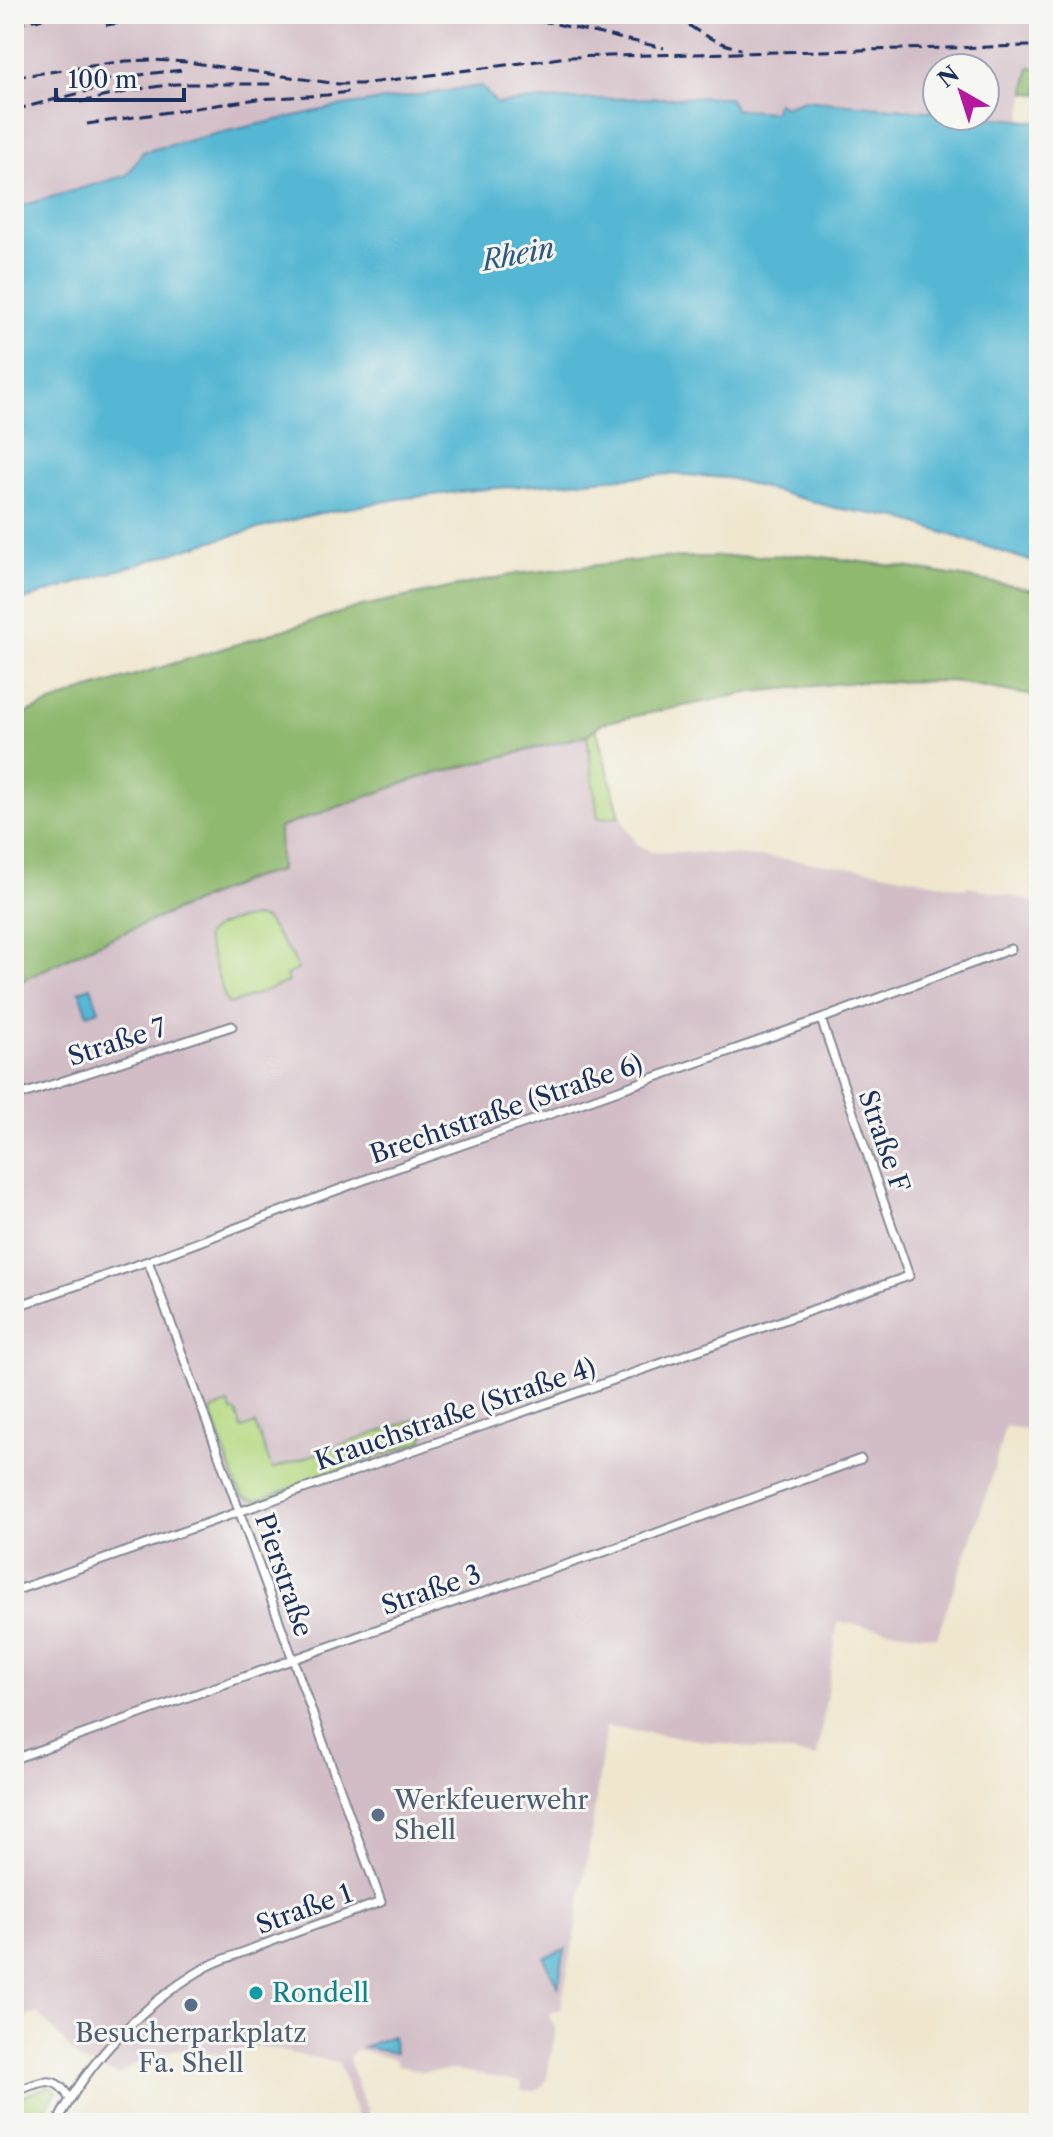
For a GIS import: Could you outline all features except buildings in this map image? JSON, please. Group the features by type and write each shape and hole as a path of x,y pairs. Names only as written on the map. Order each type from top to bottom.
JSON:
{"street":[{"name":"Brechtstraße (Straße 6)","path":"14,1307 1011,949"},
{"name":"Straße F","path":"821,1019 909,1276"},
{"name":"Straße 7","path":"14,1097 232,1026"},
{"name":"Pierstraße","path":"148,1261 381,1902"},
{"name":"Krauchstraße (Straße 4)","path":"14,1591 909,1276"},
{"name":"Straße 3","path":"14,1759 861,1459"},
{"name":"Straße 1","path":"57,2123 69,2098 133,2021 205,1967 381,1902"},
{"path":"14,2092 47,2081 56,2082 69,2098"}],"shaded area":[{"path":"14,14 1039,14 1039,68 1029,68 1021,120 1001,118 1001,52 921,52 921,111 804,100 774,112 735,109 728,97 335,107 143,152 127,175 14,208"},
{"path":"587,735 598,818 620,816 637,844 651,852 786,859 872,870 966,889 967,886 1039,903 1039,1432 1005,1426 990,1484 937,1637 838,1622 817,1757 606,1727 573,1945 560,2009 550,2013 556,2029 546,2081 541,2088 521,2090 522,2082 457,2070 424,2072 396,2064 395,2059 355,2050 349,2057 351,2067 371,2123 359,2123 339,2063 257,2046 227,2055 174,2049 146,2058 119,2075 81,2062 38,2013 14,2021 14,985 88,948 251,878 280,871 279,828 419,778"}],"green space":[{"path":"1029,67 1039,68 1039,94 1026,93"},
{"path":"806,555 910,568 1039,592 1039,697 951,681 855,682 752,692 602,723 587,735 419,778 279,828 280,871 251,878 88,948 14,985 14,718 80,692 362,606 516,574 661,558"},
{"path":"596,728 620,816 598,818 587,735"},
{"path":"254,917 266,920 294,959 298,970 286,975 288,982 227,1003 205,937 221,925"},
{"path":"229,1404 232,1412 236,1412 242,1429 255,1424 272,1469 420,1418 426,1430 422,1441 254,1500 245,1497 237,1486 211,1413 213,1409"},
{"path":"48,2086 57,2091 42,2114 40,2123 20,2123 14,2100"}],"water":[{"name":"Rhein","path":"481,86 497,104 531,100 729,97 735,109 773,112 777,102 784,107 804,100 921,111 921,132 1001,132 1001,118 1039,122 1039,564 899,518 835,508 728,478 671,474 475,490 398,499 316,514 212,541 14,603 14,208 127,175 143,152 335,107"},
{"path":"91,987 99,1010 88,1014 79,991"},
{"path":"565,1949 558,1987 544,1957"},
{"path":"392,2036 395,2053 363,2047"}],"railway":[{"path":"14,23 74,14"},
{"path":"106,25 187,14"},
{"path":"522,14 664,48"},
{"path":"675,14 705,36 741,49"},
{"path":"14,77 153,60 338,84 361,84 568,57 1030,46"},
{"path":"80,84 183,70"},
{"path":"80,102 176,84 274,84"},
{"path":"14,110 92,90"},
{"path":"87,124 258,99 348,92"}],"place":[{"name":"Werkfeuerwehr Shell","path":"378,1815"},
{"name":"Rondell","path":"256,1993"},
{"name":"Besucherparkplatz Fa. Shell","path":"191,2005"}]}
